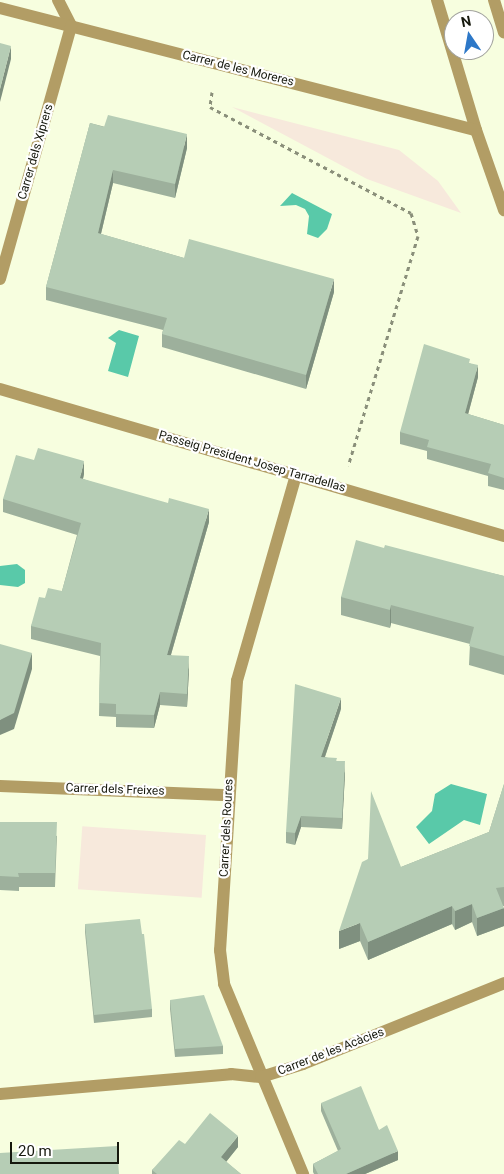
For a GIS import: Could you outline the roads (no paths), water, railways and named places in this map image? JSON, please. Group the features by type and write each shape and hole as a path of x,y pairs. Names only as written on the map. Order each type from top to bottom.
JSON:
{"street":[{"path":"58,0 71,26"},
{"path":"437,0 476,130 504,210"},
{"path":"494,0 504,32"},
{"name":"Carrer de les Moreres","path":"0,8 476,130"},
{"name":"Carrer dels Xiprers","path":"0,279 71,26"},
{"name":"Passeig President Josep Tarradellas","path":"0,389 504,536"},
{"name":"Carrer dels Roures","path":"296,474 237,681 229,795 222,968 224,984 261,1077 303,1174"},
{"name":"Carrer dels Freixes","path":"0,786 229,795"},
{"name":"Carrer de les Acàcies","path":"0,1094 231,1074 261,1077 303,1064 504,983"}],"water":[{"path":"292,193 332,214 327,229 318,238 307,234 309,216 305,209 296,205 280,206"},
{"path":"119,330 139,336 128,377 108,371 116,343 108,338"},
{"path":"17,564 25,570 25,583 18,587 0,585 0,566"},
{"path":"451,784 487,794 480,825 464,820 429,844 416,827 432,811 435,794"}]}
